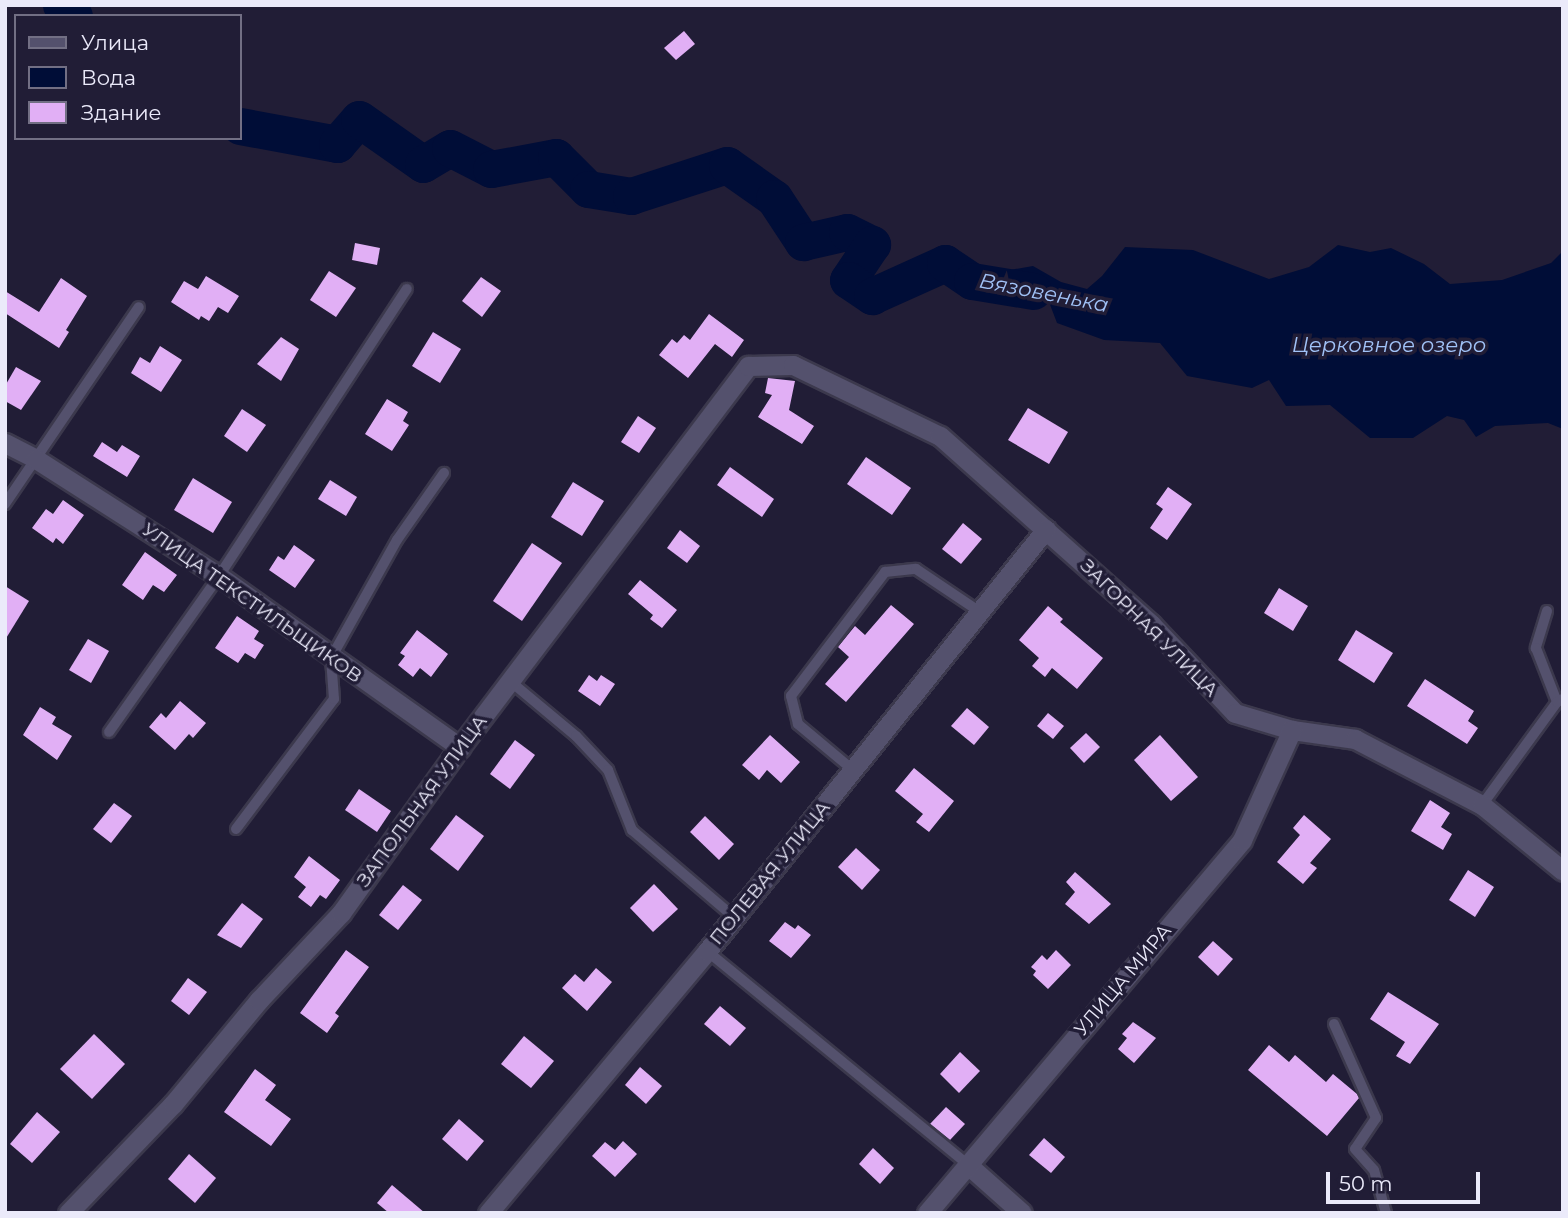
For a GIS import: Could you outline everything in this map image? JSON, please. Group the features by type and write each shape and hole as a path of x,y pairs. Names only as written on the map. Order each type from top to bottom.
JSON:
{"street":[{"name":"ЗАГОРНАЯ УЛИЦА","path":"748,366 793,365 940,436 1151,624 1235,713 1293,730 1355,739 1482,805 1563,871"},
{"name":"ЗАПОЛЬНАЯ УЛИЦА","path":"68,1213 173,1104 258,1000 341,913 460,747 748,366"},
{"name":"УЛИЦА ТЕКСТИЛЬЩИКОВ","path":"5,443 37,459 219,576 460,747"},
{"name":"ПОЛЕВАЯ УЛИЦА","path":"488,1213 734,918 1046,529"},
{"name":"УЛИЦА МИРА","path":"926,1213 1242,840 1293,730"},
{"path":"968,1165 1022,1213"}],"lane":[{"path":"109,732 219,576 408,289"},
{"path":"5,504 139,307"},
{"path":"236,829 334,699 331,658 397,540 444,473"},
{"path":"853,770 798,724 791,696 885,572 916,569 980,612"},
{"path":"1482,805 1560,700 1536,648 1547,611"},
{"path":"510,681 576,736 608,770 632,830 734,918"},
{"path":"707,951 968,1165"},
{"path":"1334,1024 1376,1118 1355,1149 1374,1170 1386,1213"}],"water":[{"name":"Церковное озеро","path":"1338,245 1370,252 1391,248 1424,264 1450,284 1502,280 1551,263 1563,251 1563,429 1548,423 1495,426 1476,437 1464,420 1447,416 1413,438 1370,438 1330,405 1286,406 1269,380 1252,388 1187,376 1160,343 1104,340 1057,323 1049,302 983,290 986,274 1033,266 1061,282 1087,289 1102,276 1125,247 1193,250 1269,279 1309,267"}],"building":[{"path":"684,31 695,44 676,60 664,48"},
{"path":"355,243 380,248 377,265 352,260"},
{"path":"329,271 356,288 336,317 310,300"},
{"path":"206,276 239,296 228,313 218,307 209,321 201,316 199,320 171,302 184,281 198,289"},
{"path":"481,277 501,291 482,317 462,301"},
{"path":"61,278 87,296 66,330 69,332 59,348 5,313 5,291 39,312"},
{"path":"709,314 744,340 732,357 715,344 688,378 659,355 672,339 677,343 684,335 690,340"},
{"path":"433,332 461,349 440,383 412,366"},
{"path":"281,337 299,349 281,381 257,364"},
{"path":"160,346 182,360 161,392 131,373 140,357 150,363"},
{"path":"16,367 41,381 21,410 5,401 5,386"},
{"path":"768,378 795,381 789,410 814,426 802,444 758,417 772,395 765,393"},
{"path":"387,399 408,412 403,421 409,425 392,451 365,434"},
{"path":"1028,408 1068,432 1049,464 1008,440"},
{"path":"242,409 266,425 247,452 224,436"},
{"path":"638,416 656,428 639,453 621,442"},
{"path":"102,442 117,452 122,445 140,456 127,477 93,456"},
{"path":"866,457 911,488 892,515 847,484"},
{"path":"730,467 774,499 762,517 717,485"},
{"path":"193,478 232,502 213,533 174,510"},
{"path":"330,480 357,497 346,516 318,499"},
{"path":"573,482 604,501 582,536 551,517"},
{"path":"1168,487 1192,504 1167,540 1150,528 1163,509 1156,504"},
{"path":"63,500 84,515 63,544 56,538 53,543 32,528 46,509 53,514"},
{"path":"963,523 982,539 961,564 942,549"},
{"path":"680,530 700,546 687,563 667,548"},
{"path":"532,543 562,563 522,621 493,601"},
{"path":"294,545 315,560 295,588 269,570 278,556 284,560"},
{"path":"145,552 177,575 164,592 153,585 143,600 122,585"},
{"path":"640,580 677,610 662,628 650,619 653,615 628,594"},
{"path":"5,586 29,601 5,640"},
{"path":"1279,588 1308,606 1293,631 1264,613"},
{"path":"891,605 914,624 846,702 825,684 849,657 838,647 855,626 865,635"},
{"path":"1048,606 1063,619 1060,622 1103,658 1077,689 1052,668 1045,677 1032,666 1039,658 1019,640"},
{"path":"237,616 259,631 254,639 264,645 255,659 245,653 238,663 215,648"},
{"path":"417,630 448,654 431,677 420,668 413,677 398,665 405,656 400,653"},
{"path":"1356,630 1393,653 1374,683 1338,660"},
{"path":"88,639 109,651 91,683 69,670"},
{"path":"589,675 597,681 601,675 615,684 600,706 578,691"},
{"path":"1425,679 1474,711 1468,721 1478,728 1467,744 1407,706"},
{"path":"180,701 206,723 193,738 189,734 175,750 149,727 161,713 166,718"},
{"path":"40,707 56,717 52,724 72,736 57,760 23,735"},
{"path":"967,708 989,727 974,745 951,726"},
{"path":"1048,713 1064,726 1053,739 1037,726"},
{"path":"1086,733 1100,747 1084,763 1070,748"},
{"path":"770,735 800,762 781,783 767,770 759,780 742,765"},
{"path":"1160,735 1198,777 1171,801 1134,760"},
{"path":"515,740 535,755 510,789 490,774"},
{"path":"914,768 954,801 929,832 916,822 923,814 895,791"},
{"path":"359,789 391,811 377,832 345,810"},
{"path":"1430,800 1450,813 1441,827 1452,834 1443,850 1411,831"},
{"path":"114,803 132,816 111,843 93,829"},
{"path":"456,815 484,836 458,871 430,849"},
{"path":"1304,815 1331,839 1310,863 1317,868 1303,884 1277,862 1300,835 1293,828"},
{"path":"705,816 734,844 719,860 690,832"},
{"path":"856,848 880,870 862,890 838,867"},
{"path":"309,856 340,880 326,899 320,895 311,907 298,897 306,887 294,877"},
{"path":"1468,870 1494,887 1475,917 1449,900"},
{"path":"1075,872 1111,904 1089,924 1065,904 1075,892 1066,882"},
{"path":"654,884 678,909 653,932 630,908"},
{"path":"403,885 422,900 398,930 379,915"},
{"path":"242,903 263,919 241,948 217,935"},
{"path":"785,922 795,929 798,925 811,935 791,958 769,941"},
{"path":"1213,941 1233,959 1218,976 1198,957"},
{"path":"346,950 369,967 335,1013 339,1016 327,1033 300,1013"},
{"path":"1056,950 1071,965 1048,989 1033,975 1036,971 1031,967 1042,955 1047,960"},
{"path":"596,968 612,982 587,1011 562,988 575,974 584,982"},
{"path":"188,978 207,992 189,1015 171,1001"},
{"path":"1388,992 1439,1024 1410,1064 1396,1056 1405,1042 1370,1019"},
{"path":"720,1006 746,1028 730,1046 704,1024"},
{"path":"1133,1022 1156,1038 1134,1063 1118,1049 1127,1038 1122,1034"},
{"path":"94,1034 125,1064 92,1099 60,1069"},
{"path":"524,1036 554,1061 531,1088 501,1064"},
{"path":"1269,1045 1289,1062 1295,1055 1326,1082 1333,1074 1357,1094 1359,1098 1327,1136 1248,1070"},
{"path":"960,1052 980,1071 959,1093 940,1074"},
{"path":"640,1067 662,1086 646,1104 625,1085"},
{"path":"255,1069 276,1085 265,1100 291,1119 271,1146 224,1112"},
{"path":"946,1107 965,1124 950,1140 930,1124"},
{"path":"37,1112 60,1132 32,1163 10,1144"},
{"path":"459,1119 484,1141 467,1161 442,1139"},
{"path":"1044,1138 1065,1157 1051,1173 1029,1155"},
{"path":"623,1141 637,1154 615,1177 592,1156 605,1142 615,1150"},
{"path":"873,1148 894,1168 880,1184 859,1164"},
{"path":"189,1154 216,1178 195,1203 168,1179"},
{"path":"392,1185 425,1213 389,1213 377,1203"}],"waterway":[{"name":"Вязовенька","path":"61,5 72,14"},
{"name":"Вязовенька","path":"242,126 337,144 359,119 423,164 450,148 491,169 556,157 588,189 631,196 727,165 774,198 803,242 847,232 872,244 848,280 872,296 945,263 972,281 1033,291"}]}
